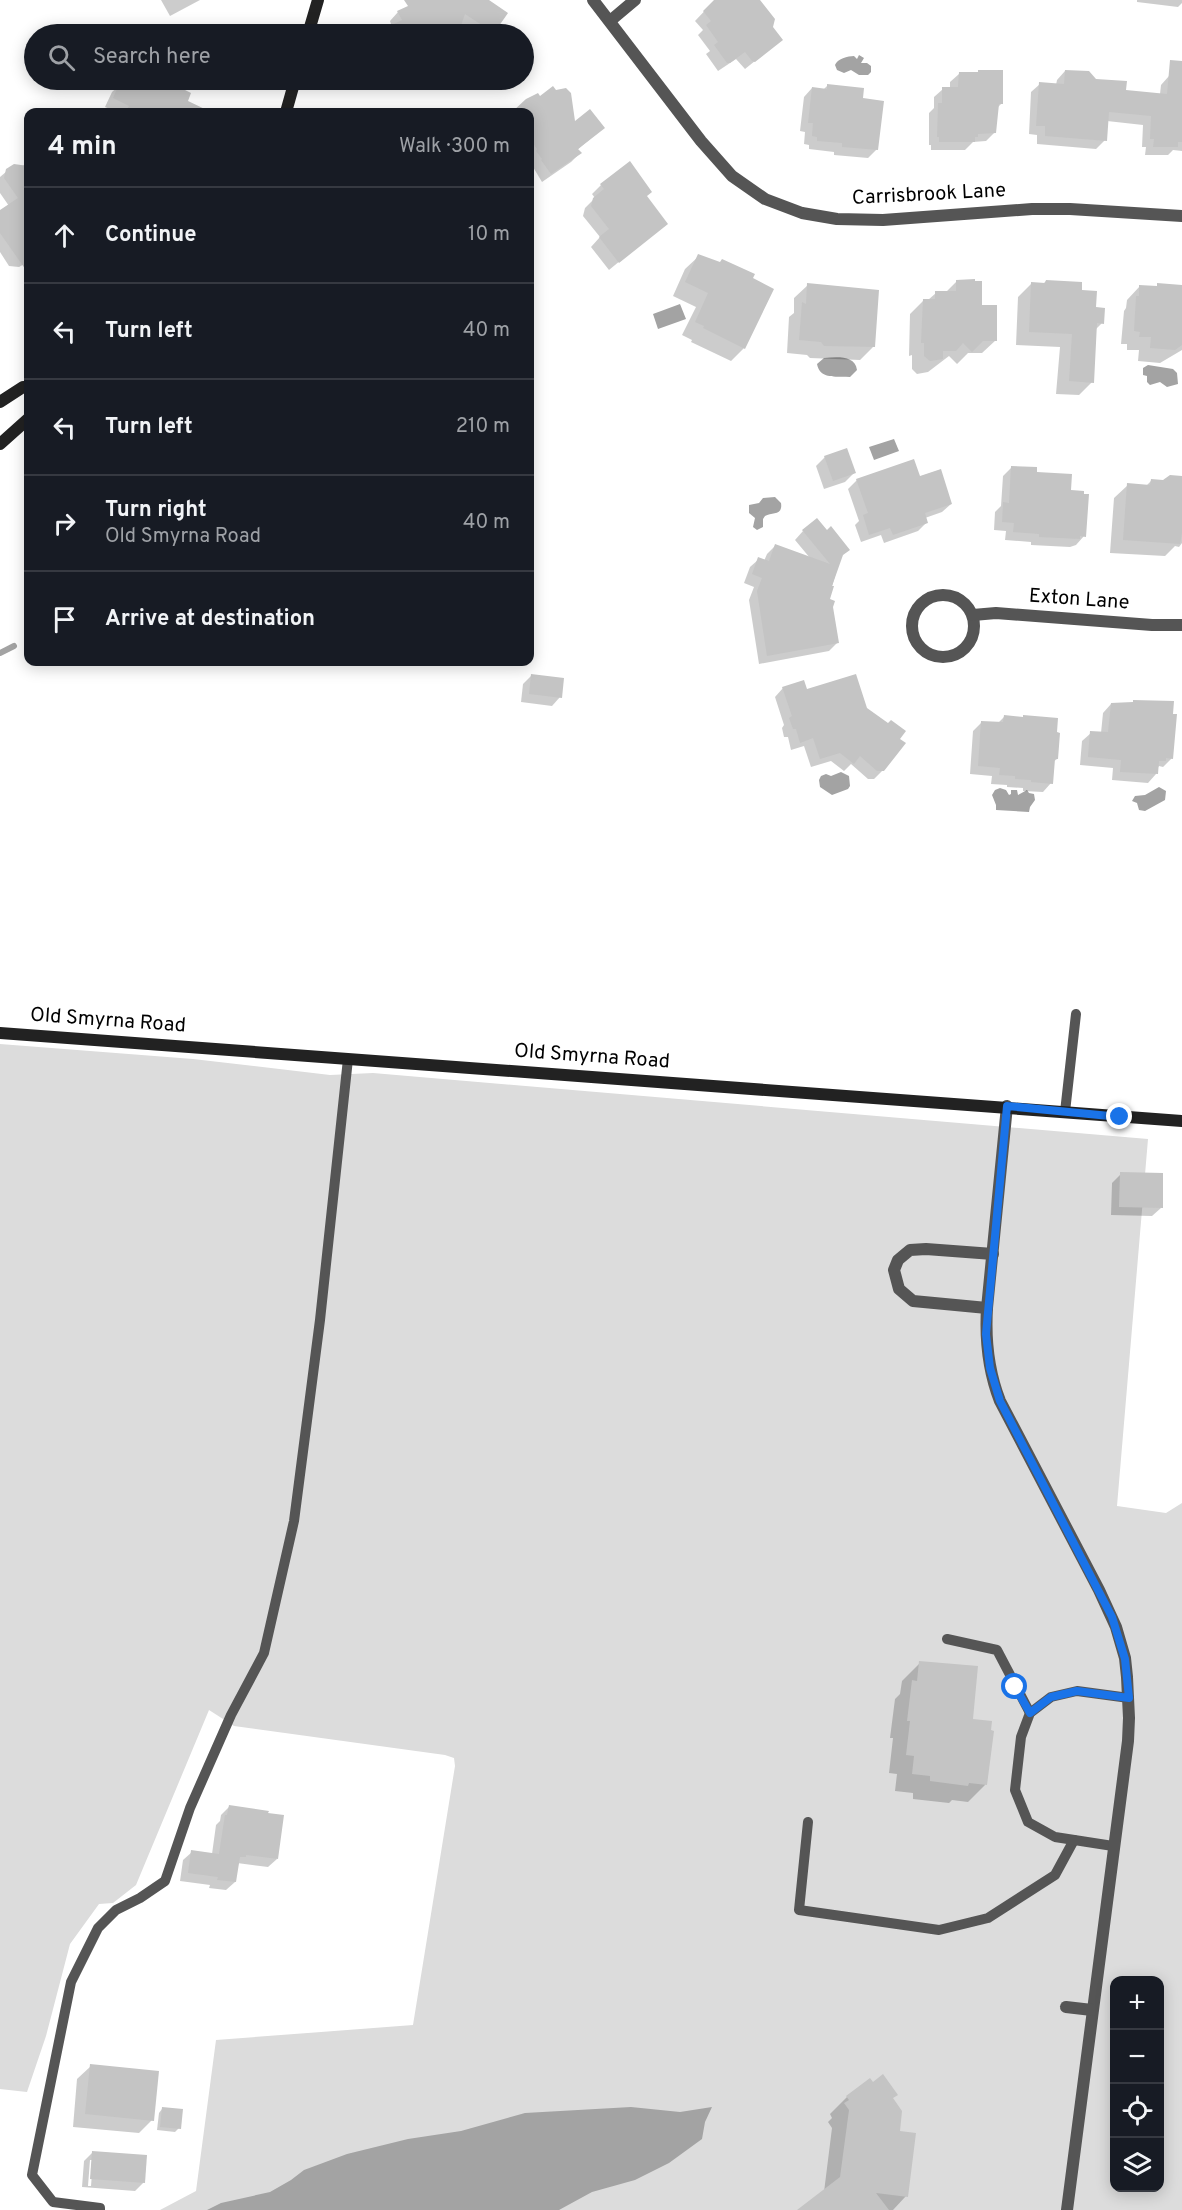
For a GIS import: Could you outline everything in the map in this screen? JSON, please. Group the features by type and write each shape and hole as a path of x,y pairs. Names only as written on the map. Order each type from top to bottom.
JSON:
{"street":[{"path":"311,24 318,0"},
{"name":"Carrisbrook Lane","path":"593,0 701,141 732,176 765,198 802,213 837,219 883,220 1032,209 1182,216"},
{"path":"610,21 635,0"},
{"path":"287,108 292,90"},
{"path":"0,402 24,387"},
{"path":"0,444 24,423"},
{"path":"941,594 953,596 964,602 973,615 975,626 972,639 964,650 954,655 940,657 932,655 922,649 913,636 912,623 917,607 930,597 941,594"},
{"name":"Exton Lane","path":"973,615 996,613 1152,625 1182,625"},
{"name":"Old Smyrna Road","path":"0,1033 1007,1106 1182,1121"},
{"path":"1007,1106 987,1308 987,1352 994,1386 1112,1617 1125,1659 1129,1698 1128,1741 1067,2210"},
{"path":"987,1308 913,1300 899,1289 894,1270 901,1256 916,1249 993,1254"},
{"path":"1066,2007 1092,2010"}],"lane":[{"path":"1065,1112 1076,1014"},
{"path":"100,2210 100,2208 52,2202 32,2175 71,1982 98,1928 116,1910 140,1898 165,1881 190,1808 231,1715 264,1653 294,1521 320,1320 348,1059"},
{"path":"947,1639 997,1650 1030,1713"},
{"path":"1113,1846 1055,1838 1028,1822 1015,1790 1021,1737 1030,1713 1051,1697 1077,1691 1129,1698"},
{"path":"808,1822 799,1910 939,1930 988,1918 1055,1875 1074,1840"}],"shaded area":[{"path":"859,55 864,58 861,63 871,66 871,72 868,75 859,75 851,70 844,73 837,70 835,65 838,61 852,56 857,59"},
{"path":"680,304 686,319 658,329 653,314"},
{"path":"824,358 849,359 856,365 857,370 850,377 825,375 817,364"},
{"path":"1148,365 1173,369 1177,373 1178,384 1167,387 1160,382 1150,385 1147,382 1147,376 1143,375 1143,368"},
{"path":"894,439 899,451 874,460 869,447"},
{"path":"775,497 781,503 779,512 765,516 763,527 757,530 753,527 755,518 749,513 749,505 759,503 763,498"},
{"path":"841,772 849,776 848,789 832,795 820,787 821,776 826,774 831,776"},
{"path":"1159,787 1166,791 1165,800 1145,811 1139,810 1137,803 1132,801 1135,796 1145,795"},
{"path":"1000,788 1006,790 1009,795 1011,790 1017,790 1018,795 1027,790 1034,794 1035,800 1029,812 996,810 992,795"},
{"path":"0,1044 193,1059 330,1075 373,1073 1148,1139 1117,1506 1166,1513 1182,1503 1182,2210 160,2210 196,2191 216,2040 413,2025 455,1766 454,1758 445,1755 234,1726 209,1710 136,1885 113,1903 99,1904 70,1944 46,2036 27,2092 0,2089"},
{"path":"631,2107 680,2112 712,2107 705,2122 702,2139 669,2163 635,2180 592,2192 559,2210 207,2210 221,2203 270,2192 304,2170 347,2154 408,2139 461,2131 525,2113"}],"building":[{"path":"404,0 489,0 508,13 500,24 480,24 465,14 462,24 394,24 402,20 397,11 408,6"},
{"path":"714,0 760,0 775,19 773,27 783,40 755,62 745,52 727,63 714,45 718,42 706,25 711,21 703,11"},
{"path":"1170,60 1182,61 1182,142 1178,142 1178,147 1153,147 1154,139 1150,139 1151,116 1109,112 1107,141 1045,136 1045,126 1036,126 1039,82 1064,84 1065,70 1089,71 1096,79 1127,81 1126,90 1167,94"},
{"path":"978,70 1003,70 1003,104 999,104 996,133 978,134 975,142 939,142 939,137 937,137 938,103 942,103 942,87 958,87 959,72 978,72"},
{"path":"827,84 864,88 863,98 884,101 878,150 842,147 842,143 817,141 817,137 812,136 813,123 808,123 812,87 827,89"},
{"path":"553,86 556,90 566,88 571,93 575,121 590,109 605,128 578,149 582,153 551,174 534,145 534,108 516,108 526,99 538,93 540,96"},
{"path":"116,90 185,90 191,93 188,101 203,108 128,108 129,106 113,98"},
{"path":"630,161 652,192 647,196 668,224 619,263 599,237 609,229 591,206 593,198 604,189 600,184"},
{"path":"14,164 24,165 24,267 0,233 0,210 18,198 4,178 6,169"},
{"path":"698,254 720,262 722,259 755,274 753,278 774,289 745,349 695,322 708,293 685,282"},
{"path":"975,279 975,281 982,281 982,305 997,305 997,341 983,341 972,352 963,343 956,351 943,351 943,359 930,361 924,356 924,343 921,343 923,299 935,299 935,291 956,291 956,280"},
{"path":"1046,280 1082,282 1082,290 1097,291 1096,307 1105,308 1104,324 1097,323 1094,383 1069,381 1072,334 1029,332 1031,282 1045,283"},
{"path":"807,283 879,290 875,347 824,346 821,342 799,340 802,302 806,304"},
{"path":"1157,283 1182,285 1182,345 1175,350 1150,348 1151,337 1139,337 1140,332 1134,331 1139,285 1157,286"},
{"path":"847,448 856,473 833,481 824,456"},
{"path":"914,459 920,476 941,469 952,504 925,513 928,523 893,535 890,528 869,535 863,515 868,513 856,479"},
{"path":"1011,466 1037,467 1037,472 1072,474 1071,490 1084,491 1084,494 1089,494 1086,537 1080,536 1080,539 1039,537 1039,534 1013,532 1014,523 1002,522 1003,502 1009,503"},
{"path":"1170,475 1182,476 1180,544 1123,540 1127,483 1150,485 1151,479 1163,480"},
{"path":"817,518 827,530 831,526 850,550 843,555 830,599 835,601 833,607 839,643 767,656 757,591 762,578 752,574 758,557 769,561 775,544 830,564 802,530"},
{"path":"531,674 564,678 562,698 529,694"},
{"path":"856,674 867,708 888,723 891,720 906,731 900,739 906,743 884,771 877,771 860,756 854,764 840,753 820,759 813,738 800,743 796,729 793,729 789,718 792,716 782,687 804,680 807,689"},
{"path":"1133,700 1174,701 1173,714 1177,714 1173,759 1166,758 1166,761 1159,761 1158,774 1120,772 1121,760 1088,757 1090,731 1108,732 1111,703 1133,702"},
{"path":"1004,715 1058,718 1057,732 1060,733 1053,784 1015,779 1015,776 999,775 1000,768 978,766 981,721 1003,722"},
{"path":"1120,1172 1163,1173 1163,1208 1119,1207"},
{"path":"919,1661 978,1666 973,1719 992,1721 991,1730 994,1731 987,1785 969,1783 968,1786 930,1781 930,1776 912,1774 914,1756 906,1755 910,1721 907,1721 912,1680 917,1681"},
{"path":"229,1805 284,1815 278,1859 246,1855 246,1857 240,1857 236,1882 188,1873 191,1850 219,1854 225,1815 227,1815"},
{"path":"90,2064 159,2071 154,2121 85,2114"},
{"path":"883,2074 898,2095 893,2098 902,2111 900,2131 916,2133 908,2197 876,2193 889,2210 797,2210 840,2177 849,2110 844,2103 849,2100 846,2096 870,2078 873,2082"},
{"path":"162,2107 183,2109 181,2129 160,2127"},
{"path":"92,2151 147,2155 145,2183 90,2179"}],"waterway":[{"path":"0,653 14,646"}],"route":[{"path":"1015,1687 1030,1713 1051,1697 1077,1691 1129,1698 1125,1659 1116,1627 1000,1401 990,1368 986,1334 1007,1106 1120,1117"}]}
